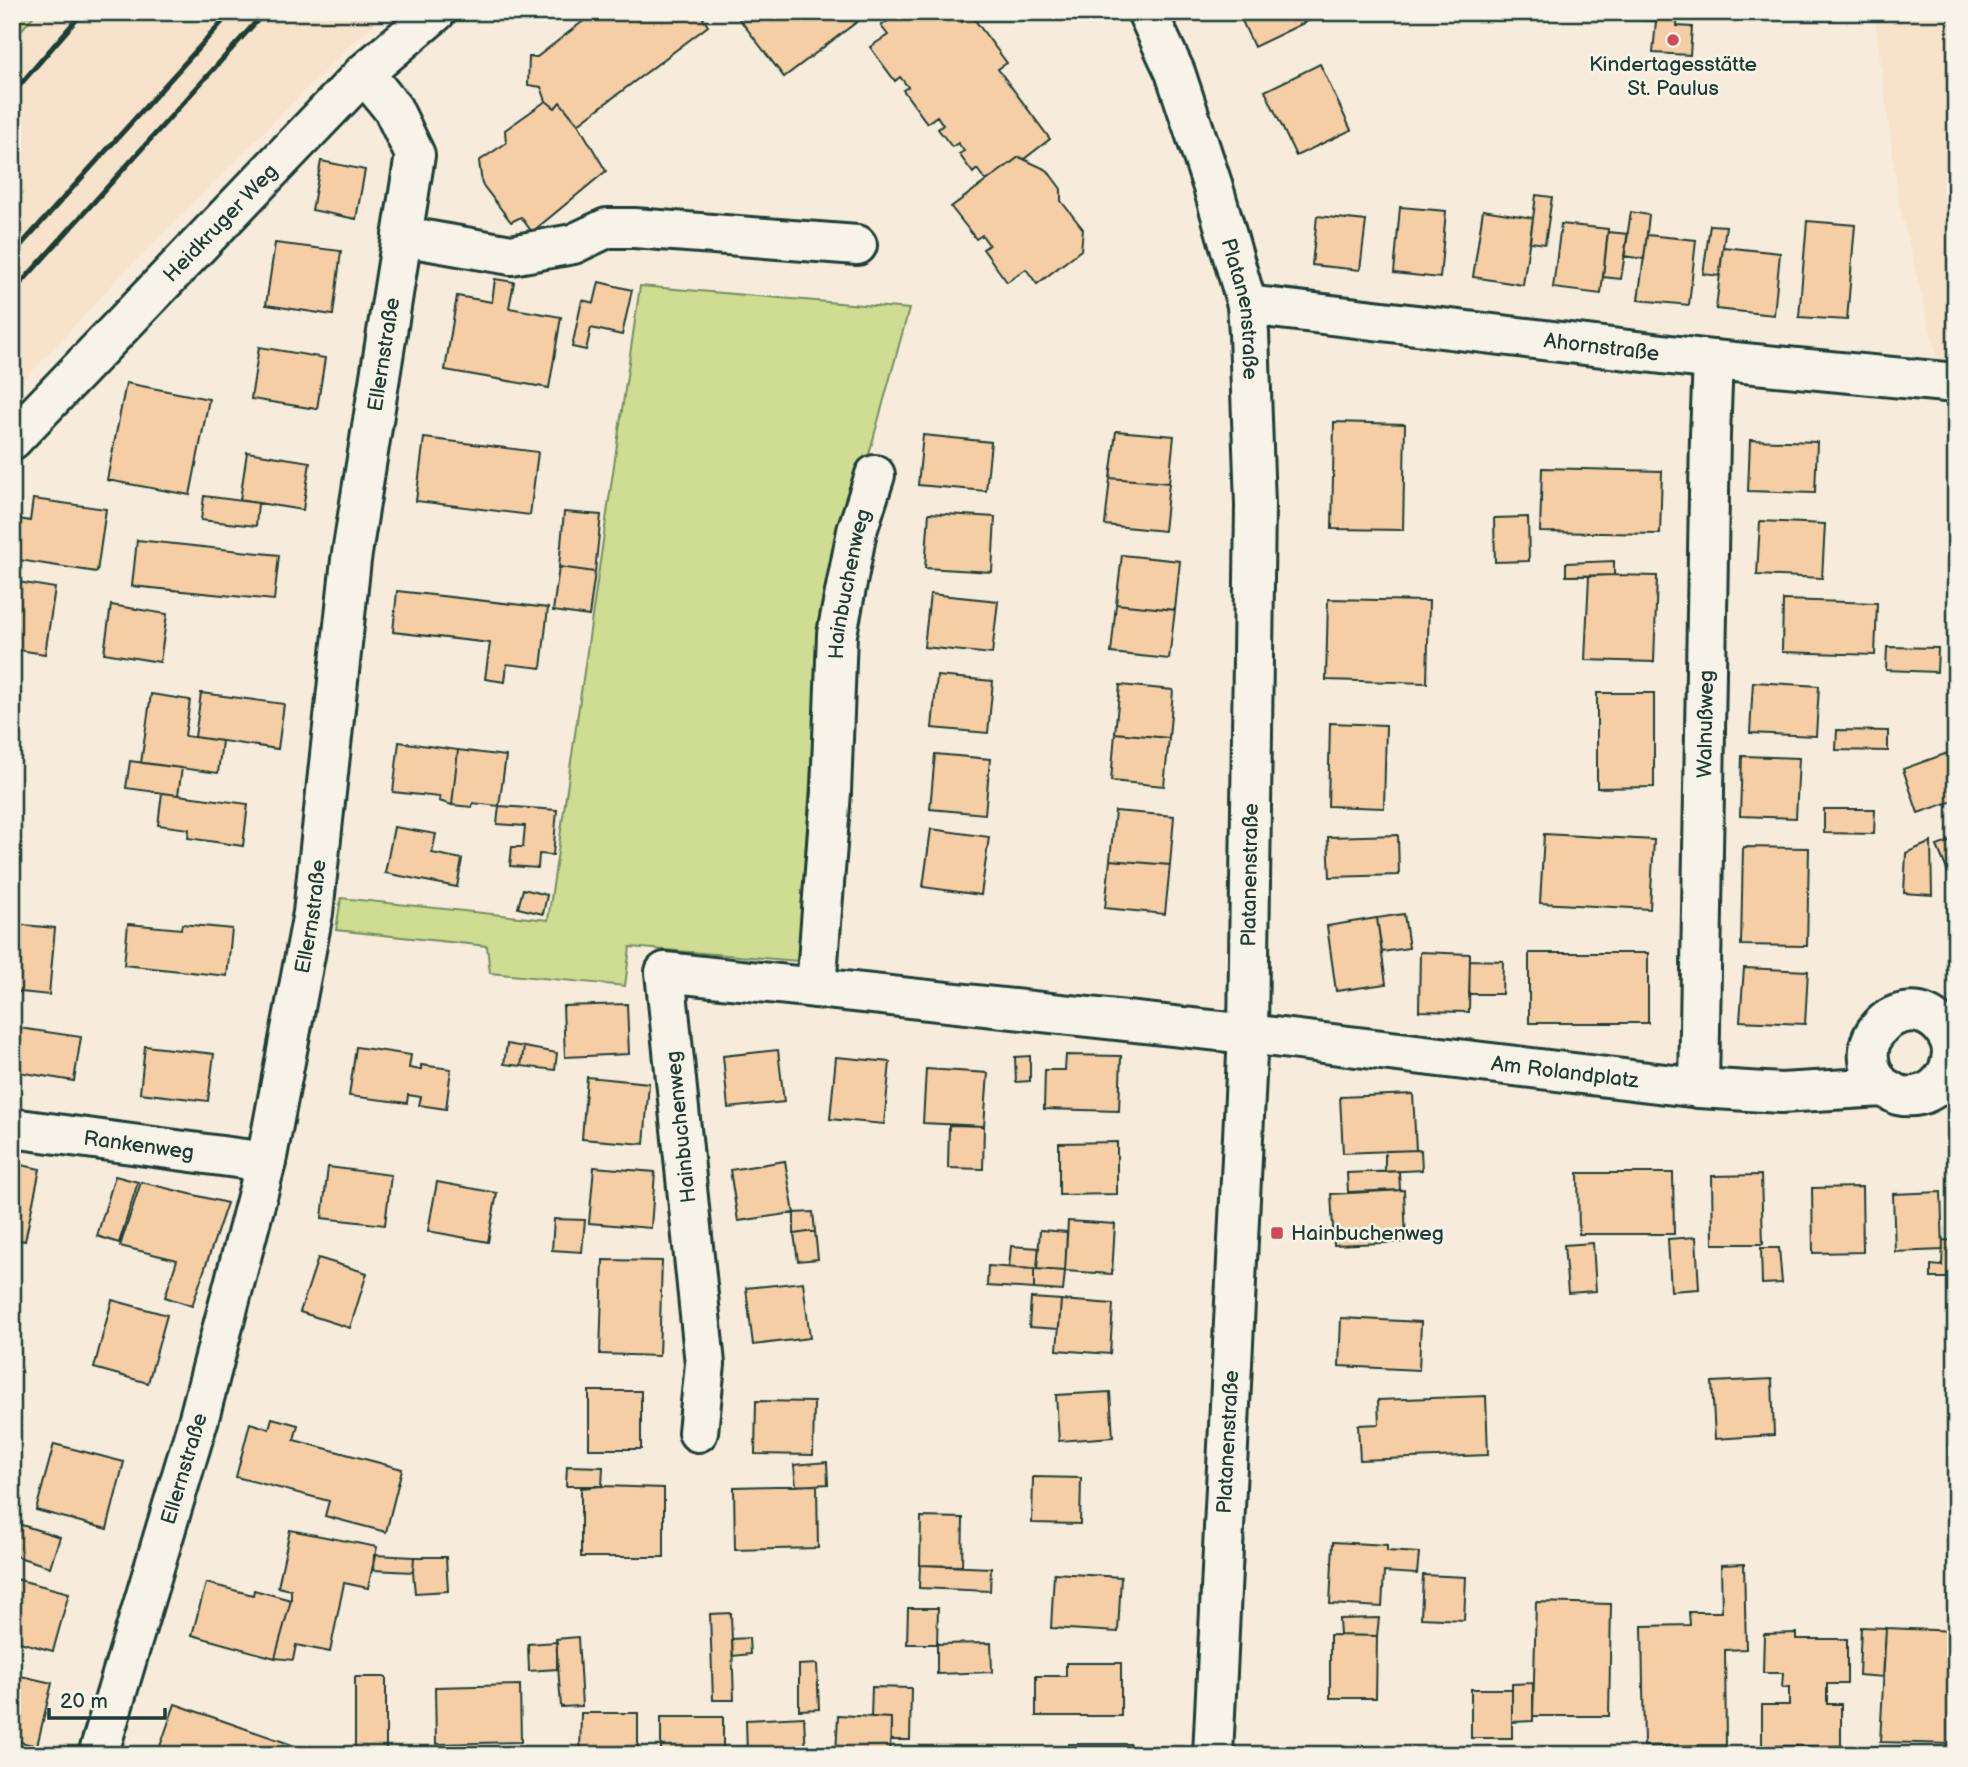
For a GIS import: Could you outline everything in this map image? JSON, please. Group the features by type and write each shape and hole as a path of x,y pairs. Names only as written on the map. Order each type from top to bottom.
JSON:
{"street":[{"name":"Heidkruger Weg","path":"12,440 364,73 436,12"},
{"name":"Platanenstraße","path":"1147,12 1175,72 1213,187 1247,305 1255,505 1248,1034 1213,1755"},
{"name":"Ellernstraße","path":"98,1755 199,1418 266,1162 313,913 351,560 415,155 394,110 364,73"},
{"path":"402,236 511,255 573,244 607,228 857,246"},
{"name":"Ahornstraße","path":"1247,305 1713,360 1956,383"},
{"name":"Walnußweg","path":"1699,1088 1713,360"},
{"name":"Hainbuchenweg","path":"816,988 831,792 837,634 857,531 875,475"},
{"name":"Hainbuchenweg","path":"698,1432 705,1364 665,972 1248,1034"},
{"name":"Am Rolandplatz","path":"1924,1014 1934,1019 1945,1030 1952,1048 1950,1082 1916,1096 1896,1094 1884,1087 1876,1079 1868,1055 1875,1032 1884,1022 1898,1015 1924,1014"},
{"name":"Am Rolandplatz","path":"1248,1034 1699,1088 1781,1093 1884,1087"},
{"name":"Rankenweg","path":"12,1128 266,1162"}],"shaded area":[{"path":"21,12 388,12 356,40 129,267 12,393 12,22"},
{"path":"1874,12 1956,12 1956,425 1899,204"}],"green space":[{"path":"12,12 37,12 12,41"},
{"path":"640,286 909,309 820,632 798,961 630,947 625,986 490,973 487,946 336,930 341,898 548,920"}],"building":[{"path":"595,12 699,12 708,26 578,124 560,102 555,108 546,101 541,87 528,85 529,57 537,57"},
{"path":"734,12 858,12 862,18 784,77"},
{"path":"900,12 955,12 962,22 971,15 1007,63 998,69 1050,139 1024,159 1019,157 986,181 977,169 973,173 959,154 964,151 958,143 952,147 938,129 943,125 937,116 927,123 903,90 908,87 900,77 895,81 870,47 888,35 881,26"},
{"path":"1238,12 1306,12 1310,20 1254,47"},
{"name":"Kindertagesstätte St. Paulus","path":"1561,12 1678,12 1677,26 1692,27 1690,55 1653,53 1656,21"},
{"path":"1320,64 1351,130 1296,156 1265,91"},
{"path":"546,101 555,108 560,102 578,124 606,171 532,232 521,217 511,222 482,184 479,161 506,143 505,130"},
{"path":"1019,157 1047,170 1061,189 1061,201 1083,229 1081,250 1037,284 1026,269 1007,282 983,249 989,245 982,235 976,239 951,207"},
{"path":"321,161 365,170 356,219 312,210"},
{"path":"1536,195 1552,197 1545,244 1530,242"},
{"path":"1400,207 1446,211 1440,278 1394,273"},
{"path":"1483,210 1533,218 1523,285 1473,277"},
{"path":"1631,212 1649,215 1644,259 1624,256"},
{"path":"1317,216 1366,221 1360,270 1312,265"},
{"path":"1807,221 1855,225 1847,320 1799,317"},
{"path":"1561,224 1608,229 1601,294 1553,288"},
{"path":"1710,225 1726,226 1719,276 1703,274"},
{"path":"1608,232 1628,234 1621,279 1603,277"},
{"path":"1647,235 1696,240 1689,305 1638,300"},
{"path":"275,243 341,251 333,315 266,305"},
{"path":"1723,247 1780,253 1774,315 1716,309"},
{"path":"495,279 514,282 509,308 561,317 549,388 445,370 457,296 492,302"},
{"path":"599,282 632,290 622,335 591,328 586,350 572,347 582,300 594,303"},
{"path":"259,347 325,358 317,409 251,399"},
{"path":"126,383 209,399 190,495 107,480"},
{"path":"1334,422 1405,424 1403,530 1332,529"},
{"path":"1116,431 1174,436 1169,483 1110,478"},
{"path":"923,435 991,442 986,491 918,485"},
{"path":"424,438 538,452 530,515 416,501"},
{"path":"1750,440 1817,442 1815,493 1748,491"},
{"path":"247,452 310,462 303,510 240,500"},
{"path":"1542,468 1662,471 1660,534 1540,532"},
{"path":"1110,478 1169,483 1164,531 1105,525"},
{"path":"204,496 258,503 256,526 201,520"},
{"path":"33,499 106,509 97,572 12,559 14,518 30,521"},
{"path":"564,512 601,515 595,572 559,567"},
{"path":"929,513 995,517 992,572 925,568"},
{"path":"1528,517 1529,561 1495,562 1494,518"},
{"path":"1760,521 1825,524 1822,578 1757,575"},
{"path":"137,540 279,555 274,600 132,586"},
{"path":"1122,555 1180,561 1175,610 1116,604"},
{"path":"1614,561 1614,575 1566,576 1566,563"},
{"path":"559,567 595,572 589,616 553,611"},
{"path":"1589,576 1657,576 1654,662 1585,660"},
{"path":"12,581 55,588 45,654 12,649"},
{"path":"397,591 548,608 541,668 507,664 505,682 485,679 490,643 393,632"},
{"path":"930,594 998,601 992,654 924,647"},
{"path":"1328,599 1429,601 1427,683 1326,680"},
{"path":"1783,600 1877,603 1875,655 1782,652"},
{"path":"1116,604 1175,610 1169,659 1111,653"},
{"path":"111,605 167,614 160,662 104,653"},
{"path":"1887,647 1938,648 1937,672 1886,670"},
{"path":"937,676 993,681 988,733 932,728"},
{"path":"1753,682 1819,686 1816,736 1750,733"},
{"path":"1120,685 1173,690 1169,738 1115,733"},
{"path":"201,693 284,704 278,749 195,737"},
{"path":"1597,693 1654,693 1654,787 1597,788"},
{"path":"151,694 190,700 185,736 222,741 218,773 141,763"},
{"path":"1330,723 1386,725 1384,808 1328,806"},
{"path":"1837,730 1888,731 1888,751 1836,750"},
{"path":"1115,733 1169,738 1164,786 1111,781"},
{"path":"399,742 458,750 452,805 439,801 440,797 393,792"},
{"path":"458,750 506,756 499,806 473,803 472,807 452,805"},
{"path":"1956,750 1956,800 1918,813 1903,769"},
{"path":"935,754 990,759 985,814 930,809"},
{"path":"1742,756 1799,758 1796,818 1740,816"},
{"path":"130,761 182,768 178,795 126,788"},
{"path":"162,793 248,804 243,846 188,838 189,829 158,825"},
{"path":"499,806 557,810 553,855 539,854 538,868 510,866 512,847 523,847 525,826 497,824"},
{"path":"1824,809 1875,809 1874,834 1824,833"},
{"path":"1115,811 1174,816 1170,865 1110,860"},
{"path":"394,827 436,834 432,853 462,859 457,887 385,873"},
{"path":"931,829 989,837 981,895 923,887"},
{"path":"1544,834 1654,840 1650,909 1540,903"},
{"path":"1398,835 1399,875 1330,877 1328,837"},
{"path":"1956,839 1956,891 1937,846"},
{"path":"1931,842 1932,895 1904,893 1906,853"},
{"path":"1743,847 1809,848 1807,946 1741,945"},
{"path":"1110,860 1170,865 1165,914 1105,908"},
{"path":"523,889 547,895 543,914 518,908"},
{"path":"1404,914 1409,948 1382,952 1377,918"},
{"path":"1377,918 1386,984 1336,991 1327,926"},
{"path":"12,924 55,928 49,995 12,991"},
{"path":"128,924 181,929 182,924 232,929 227,976 124,965"},
{"path":"1420,952 1470,954 1469,1012 1419,1011"},
{"path":"1529,953 1648,953 1648,1023 1529,1023"},
{"path":"1470,960 1503,961 1502,994 1469,994"},
{"path":"1744,968 1808,971 1805,1024 1740,1021"},
{"path":"627,1004 629,1054 565,1057 563,1006"},
{"path":"12,1027 81,1037 74,1081 12,1071"},
{"path":"507,1044 524,1047 521,1066 504,1064"},
{"path":"145,1046 214,1054 208,1101 140,1093"},
{"path":"356,1047 411,1055 409,1068 421,1070 421,1065 451,1069 446,1109 419,1105 421,1097 408,1095 407,1103 349,1096"},
{"path":"524,1047 557,1053 555,1070 521,1066"},
{"path":"778,1050 784,1102 728,1108 723,1056"},
{"path":"1066,1055 1121,1056 1119,1111 1044,1109 1045,1070 1065,1070"},
{"path":"1030,1056 1030,1081 1016,1082 1015,1057"},
{"path":"836,1057 890,1062 884,1124 830,1119"},
{"path":"926,1069 988,1073 984,1126 923,1123"},
{"path":"587,1077 649,1083 644,1144 582,1139"},
{"path":"1413,1094 1416,1150 1343,1153 1340,1097"},
{"path":"949,1125 984,1126 983,1169 948,1168"},
{"path":"1117,1142 1117,1194 1059,1195 1059,1143"},
{"path":"1421,1150 1422,1170 1385,1172 1385,1151"},
{"path":"785,1161 794,1213 738,1221 730,1170"},
{"path":"12,1163 40,1169 25,1241 12,1239"},
{"path":"328,1167 391,1175 385,1225 322,1218"},
{"path":"594,1167 655,1172 651,1228 589,1223"},
{"path":"1399,1171 1400,1190 1348,1192 1347,1173"},
{"path":"1578,1173 1673,1173 1674,1234 1579,1234"},
{"path":"1761,1175 1763,1244 1713,1244 1712,1176"},
{"path":"115,1176 138,1182 119,1243 97,1236"},
{"path":"141,1182 227,1203 192,1306 165,1297 177,1260 120,1246"},
{"path":"437,1182 497,1193 488,1242 428,1231"},
{"path":"1862,1187 1863,1252 1813,1253 1812,1188"},
{"path":"1404,1190 1406,1242 1334,1245 1331,1194"},
{"path":"1941,1192 1943,1250 1895,1252 1893,1194"},
{"path":"813,1212 815,1231 794,1234 794,1213"},
{"path":"554,1219 585,1220 582,1252 552,1250"},
{"path":"1068,1221 1115,1224 1112,1274 1065,1271"},
{"path":"1040,1230 1067,1232 1065,1271 1037,1269"},
{"path":"815,1231 818,1259 798,1261 794,1234"},
{"path":"1696,1237 1699,1289 1671,1291 1668,1239"},
{"path":"1943,1240 1956,1241 1956,1278 1931,1278 1931,1265 1942,1266"},
{"path":"1593,1243 1596,1291 1568,1293 1564,1245"},
{"path":"1011,1246 1039,1248 1037,1269 1009,1268"},
{"path":"1761,1248 1779,1248 1782,1283 1762,1284"},
{"path":"318,1258 367,1273 350,1328 300,1312"},
{"path":"603,1260 662,1261 659,1356 600,1354"},
{"path":"988,1266 1034,1269 1034,1289 987,1286"},
{"path":"1034,1269 1065,1271 1063,1291 1034,1289"},
{"path":"803,1282 810,1338 753,1345 746,1288"},
{"path":"1031,1298 1061,1300 1059,1329 1029,1327"},
{"path":"112,1300 167,1315 148,1383 94,1368"},
{"path":"1061,1300 1113,1304 1110,1354 1057,1350"},
{"path":"1341,1318 1421,1322 1419,1370 1339,1366"},
{"path":"1772,1379 1774,1435 1715,1439 1712,1382"},
{"path":"589,1391 641,1391 641,1449 589,1449"},
{"path":"1110,1392 1113,1437 1059,1441 1056,1395"},
{"path":"1486,1396 1488,1455 1360,1460 1358,1425 1379,1424 1378,1400"},
{"path":"756,1401 814,1402 813,1455 755,1454"},
{"path":"272,1418 298,1425 294,1440 402,1469 386,1532 325,1516 329,1501 236,1477 250,1423 269,1429"},
{"path":"54,1444 124,1462 107,1529 36,1510"},
{"path":"827,1462 828,1484 796,1486 794,1465"},
{"path":"567,1466 603,1467 602,1486 566,1486"},
{"path":"1033,1477 1081,1478 1080,1524 1032,1523"},
{"path":"817,1485 818,1548 735,1550 734,1487"},
{"path":"581,1488 664,1488 664,1557 581,1557"},
{"path":"921,1517 963,1518 962,1566 920,1565"},
{"path":"12,1522 60,1537 50,1567 12,1555"},
{"path":"290,1530 377,1547 368,1588 344,1583 330,1652 296,1645 293,1660 275,1658 291,1600 291,1590 278,1587"},
{"path":"1333,1542 1387,1545 1387,1551 1419,1553 1417,1574 1384,1572 1382,1607 1330,1604"},
{"path":"374,1555 414,1557 413,1572 373,1570"},
{"path":"414,1557 446,1557 448,1591 415,1593"},
{"path":"1744,1564 1746,1649 1725,1650 1726,1745 1644,1746 1642,1626 1690,1625 1689,1612 1722,1612 1721,1565"},
{"path":"920,1565 991,1568 990,1591 919,1588"},
{"path":"1054,1573 1121,1577 1118,1632 1051,1628"},
{"path":"1423,1575 1466,1577 1464,1620 1421,1618"},
{"path":"12,1578 69,1593 53,1651 16,1641 12,1655"},
{"path":"206,1583 253,1595 254,1590 291,1600 275,1658 192,1635"},
{"path":"1536,1602 1611,1604 1609,1716 1533,1716"},
{"path":"908,1608 938,1608 937,1644 907,1644"},
{"path":"731,1613 734,1700 713,1700 710,1614"},
{"path":"1379,1618 1377,1636 1340,1635 1339,1619"},
{"path":"1861,1627 1886,1628 1883,1677 1859,1675"},
{"path":"1886,1628 1956,1631 1953,1744 1880,1742"},
{"path":"1796,1633 1796,1639 1847,1639 1847,1684 1827,1684 1827,1704 1841,1704 1841,1746 1762,1746 1762,1705 1789,1705 1789,1687 1782,1688 1783,1673 1763,1673 1764,1634"},
{"path":"1330,1635 1377,1636 1376,1698 1330,1698"},
{"path":"578,1637 582,1706 561,1707 556,1639"},
{"path":"749,1638 750,1654 733,1656 732,1639"},
{"path":"557,1642 557,1669 529,1671 528,1644"},
{"path":"991,1643 992,1672 937,1674 937,1644"},
{"path":"1066,1663 1121,1663 1121,1716 1036,1716 1036,1676 1066,1676"},
{"path":"817,1664 819,1709 799,1710 799,1665"},
{"path":"12,1674 52,1683 37,1746 12,1740"},
{"path":"355,1677 386,1677 386,1755 355,1755"},
{"path":"1533,1683 1533,1721 1512,1722 1512,1684"},
{"path":"520,1685 521,1742 436,1744 435,1687"},
{"path":"872,1687 911,1688 910,1740 891,1740 891,1718 871,1717"},
{"path":"1471,1689 1512,1689 1512,1738 1471,1738"},
{"path":"175,1704 321,1755 157,1755"},
{"path":"581,1713 638,1713 638,1755 580,1755"},
{"path":"838,1715 891,1718 890,1755 836,1755"},
{"path":"661,1717 723,1717 723,1755 661,1755"},
{"path":"804,1717 806,1755 747,1755 746,1720"},
{"path":"1069,1744 1130,1744 1130,1755 1069,1755"}],"railway":[{"path":"12,94 83,12"},
{"path":"12,255 231,12"},
{"path":"12,293 265,12"}],"place":[{"name":"Kindertagesstätte St. Paulus","path":"1673,40"},
{"name":"Hainbuchenweg","path":"1277,1233"}]}
